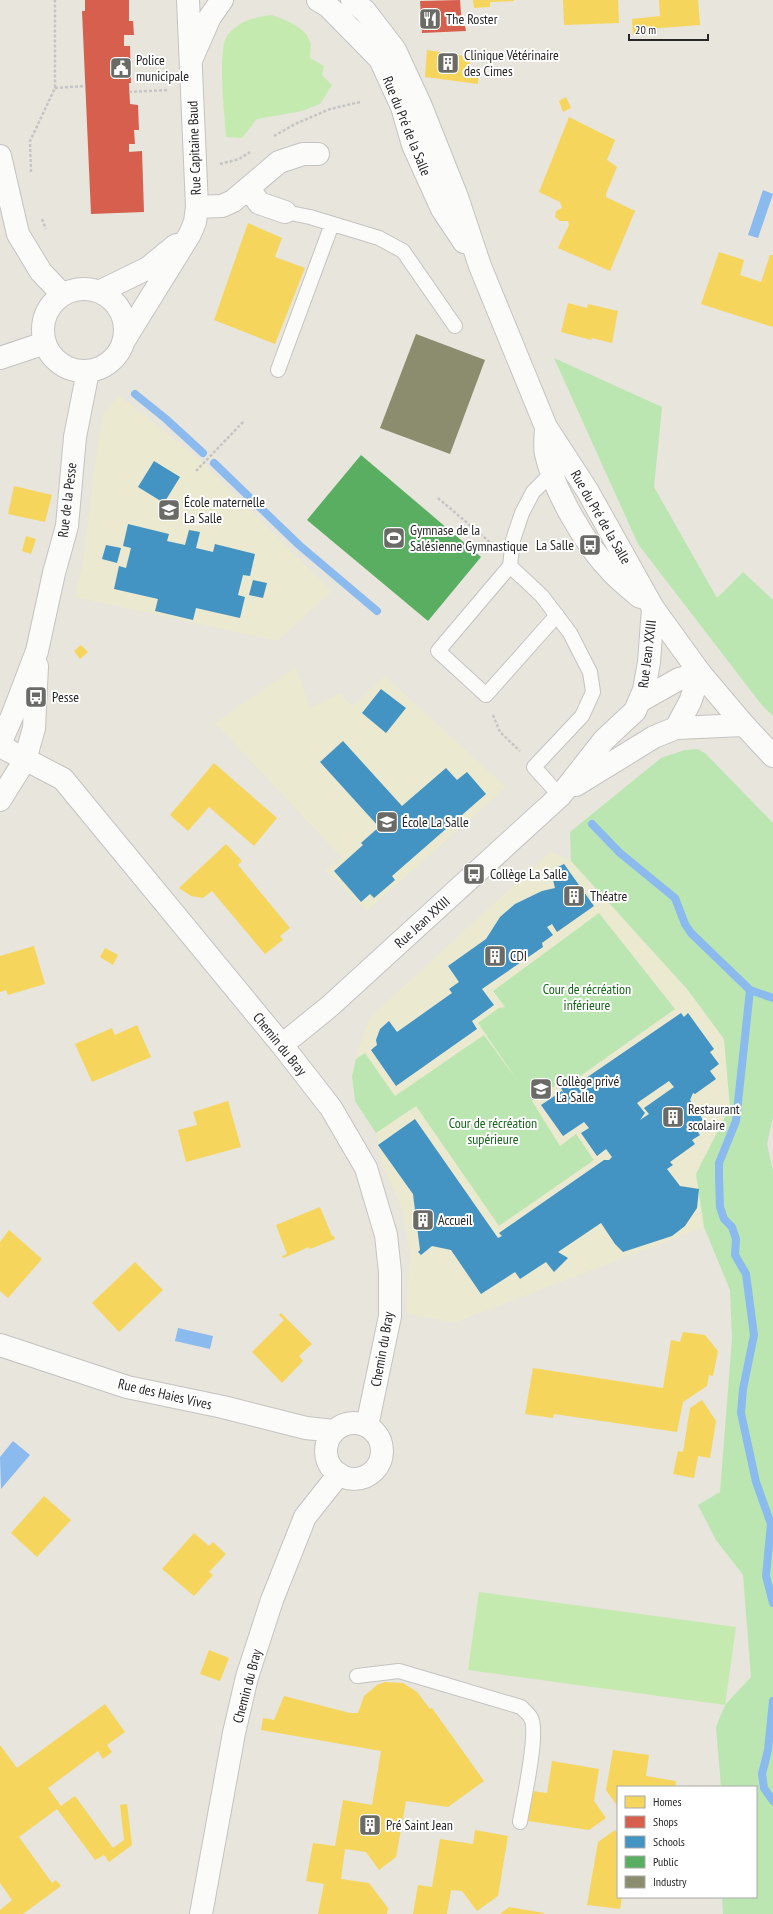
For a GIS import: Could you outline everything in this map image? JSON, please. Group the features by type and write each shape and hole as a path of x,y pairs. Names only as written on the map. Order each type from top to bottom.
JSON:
{"street":[{"name":"Rue Capitaine Baud","path":"62,294 49,307 43,324 45,343 54,359 70,369 88,371 104,367 117,356 125,339 190,234 195,222 197,208 188,0"},
{"name":"Rue Capitaine Baud","path":"191,61 210,17 222,0"},
{"name":"Rue du Pré de la Salle","path":"318,0 328,6 380,59 402,107 413,145 442,210 480,266"},
{"name":"Rue du Pré de la Salle","path":"352,0 365,11 394,50 420,104 457,197 480,266 546,427 587,490 653,608 700,673 744,725 773,756"},
{"path":"197,208 233,201 279,162 303,154 318,154"},
{"path":"0,156 18,234 41,272 62,294 82,288 101,291 148,268 190,234"},
{"path":"249,188 259,202 285,212"},
{"name":"Rue Capitaine Baud","path":"101,291 117,304 125,320 125,339"},
{"path":"0,358 45,343"},
{"name":"Rue de la Pesse","path":"0,745 14,714 37,651 66,526 75,437 88,371"},
{"name":"Rue du Pré de la Salle","path":"546,427 546,453 552,474 568,508 590,545 612,572 653,608"},
{"name":"Rue Jean XXIII","path":"560,796 604,740 635,711 640,701 649,662 653,608"},
{"name":"Rue de la Pesse","path":"0,800 25,760 34,728 37,651"},
{"path":"676,728 690,702 700,673"},
{"name":"Rue Jean XXIII","path":"640,701 679,679 700,673"},
{"name":"Rue Jean XXIII","path":"282,1045 330,1006 560,796 619,757 654,737 676,728 744,725"},
{"name":"Chemin du Bray","path":"0,745 25,760 63,779 282,1045 331,1108 366,1168 386,1235 390,1272 390,1316 367,1426"},
{"name":"Rue des Haies Vives","path":"0,1345 127,1387 223,1407 306,1428 334,1431"},
{"path":"349,1423 359,1423 367,1426 374,1431 381,1443 382,1456 379,1465 373,1472 365,1477 356,1479 347,1478 339,1474 328,1462 326,1446 334,1431 341,1426 349,1423"},
{"name":"Chemin du Bray","path":"201,1914 234,1733 247,1677 272,1600 305,1517 339,1474"}],"lane":[{"path":"285,212 379,238 403,251 455,326"},
{"path":"278,370 332,224"},
{"path":"552,474 533,492 522,513 513,540 510,563 438,651 486,695 557,615"},
{"path":"510,563 542,596 557,615 570,633 590,672 593,692 582,716 534,767 560,796"},
{"path":"357,1676 399,1671 521,1708 527,1713 532,1718 533,1739 520,1822"}],"path":[{"path":"31,177 30,141 55,88 55,0"},
{"path":"55,88 85,86"},
{"path":"129,92 160,91"},
{"path":"40,216 48,235"},
{"path":"196,471 244,421"},
{"path":"438,498 510,563"},
{"path":"500,732 515,746"}],"shaded area":[{"name":"École maternelle La Salle","path":"119,395 198,458 332,591 278,641 75,597 83,561 96,455 103,415"},
{"name":"École La Salle","path":"296,667 310,708 340,693 352,706 385,676 506,787 367,911 325,870 341,857 215,723"},
{"name":"Collège privé La Salle","path":"551,851 571,861 687,989 724,1039 730,1107 696,1174 704,1227 454,1323 406,1313 410,1254 403,1212 381,1160 376,1133 355,1101 352,1076 358,1050 370,1017"}],"green space":[{"path":"272,15 300,28 304,32 311,44 310,58 324,66 322,75 332,85 320,104 302,111 257,119 242,138 226,137 222,55 227,36 241,23 259,17"},
{"path":"554,358 662,407 654,487 717,598 743,572 773,600 773,716 761,704 638,544"},
{"path":"698,749 706,754 773,823 773,1117 767,1144 773,1171 773,1914 723,1914 722,1898 757,1898 757,1786 721,1786 716,1727 725,1705 751,1677 743,1575 716,1540 698,1505 720,1492 732,1339 730,1290 704,1227 696,1174 730,1107 724,1039 687,989 571,861 570,832 661,758 685,750"},
{"path":"599,913 675,1009 569,1084 565,1079 532,1101 560,1146 576,1134 594,1160 499,1226 416,1106 376,1133 355,1101 352,1076 356,1059 365,1053 395,1096 484,1035 517,1080 478,1023 499,1008 505,1007 493,991"},
{"path":"479,1592 736,1627 725,1705 468,1670"}],"water":[{"path":"763,190 773,194 758,238 748,235"},
{"path":"178,1328 213,1336 210,1349 175,1341"},
{"path":"13,1441 30,1455 1,1489 0,1457"}],"building: Homes":[{"path":"473,0 514,1 490,2 490,7 474,8"},
{"path":"563,0 618,0 619,23 564,25"},
{"path":"659,0 698,0 700,25 647,29 647,33 633,34 632,19 660,16"},
{"name":"Clinique Vétérinaire des Cimes","path":"427,50 471,57 469,69 478,72 478,84 425,77"},
{"path":"566,97 571,108 563,112 559,101"},
{"path":"569,117 615,140 607,160 617,167 606,197 635,211 610,271 558,248 569,225 568,221 560,221 555,217 556,211 562,208 560,202 539,192"},
{"path":"248,223 282,238 275,257 305,268 275,344 214,320"},
{"path":"719,252 744,260 740,275 761,282 770,255 773,255 773,327 701,304"},
{"path":"568,303 587,308 588,304 618,311 612,343 592,338 591,340 561,332"},
{"path":"14,486 52,495 45,522 8,514"},
{"path":"26,536 36,539 31,554 22,551"},
{"path":"81,645 88,652 80,659 74,651"},
{"path":"214,763 277,818 254,846 209,807 188,831 170,815"},
{"path":"226,844 242,861 238,865 290,928 280,936 283,940 265,954 212,891 203,898 191,896 179,888"},
{"path":"34,946 45,984 8,995 6,990 0,992 0,956"},
{"path":"105,948 118,955 113,965 100,957"},
{"path":"137,1025 151,1057 92,1082 75,1044 112,1028 115,1035"},
{"path":"228,1101 241,1147 186,1162 178,1130 197,1125 193,1112"},
{"path":"320,1207 332,1236 334,1236 335,1239 310,1249 309,1247 283,1258 282,1256 287,1254 276,1225"},
{"path":"9,1230 42,1259 8,1298 0,1291 0,1242"},
{"path":"135,1262 163,1290 119,1332 92,1303"},
{"path":"281,1313 312,1344 299,1356 303,1361 282,1383 252,1352 284,1320 279,1315"},
{"path":"683,1332 705,1335 718,1351 713,1376 709,1375 707,1386 683,1402 677,1432 554,1414 553,1418 525,1414 533,1368 663,1388 671,1340 680,1342"},
{"path":"702,1400 716,1421 710,1458 698,1456 694,1478 673,1474 678,1451 683,1452 690,1408"},
{"path":"44,1496 71,1520 37,1557 11,1533"},
{"path":"194,1533 209,1546 213,1542 226,1554 209,1572 213,1575 194,1596 162,1569"},
{"path":"209,1650 229,1658 220,1681 200,1674"},
{"name":"Pré Saint Jean","path":"385,1682 403,1683 417,1692 430,1709 432,1708 484,1781 448,1807 406,1801 396,1857 379,1870 366,1852 345,1849 341,1879 369,1883 388,1908 387,1914 318,1914 324,1884 306,1881 313,1843 335,1846 343,1800 372,1805 381,1751 261,1730 263,1718 274,1720 284,1696 350,1713 358,1713 364,1696 377,1685"},
{"path":"105,1704 125,1732 107,1745 112,1752 103,1759 98,1751 48,1788 61,1806 75,1796 113,1848 124,1840 120,1805 127,1804 132,1845 109,1862 104,1855 95,1860 57,1809 19,1837 52,1883 56,1880 61,1886 23,1914 0,1914 0,1910 12,1900 0,1883 0,1745 17,1768"},
{"path":"613,1750 649,1755 646,1776 676,1781 675,1786 617,1786 617,1806 606,1790"},
{"path":"552,1761 599,1769 594,1801 606,1818 589,1830 528,1821 532,1791 547,1793"},
{"name":"Pré Saint Jean","path":"475,1830 508,1836 498,1896 477,1911 462,1891 451,1890 447,1914 413,1914 418,1885 432,1887 440,1839 473,1844"},
{"path":"615,1830 617,1833 617,1898 622,1898 620,1909 587,1905 598,1842"},
{"path":"509,1907 544,1913 544,1914 500,1914"}],"building: Shops":[{"path":"85,0 129,0 129,21 133,21 134,35 124,35 124,46 130,46 130,104 138,105 139,130 134,130 135,144 129,144 129,152 142,151 144,212 91,214 82,11 85,11"},
{"path":"460,0 462,26 465,26 466,31 422,33 420,1"}],"building: Schools":[{"path":"154,461 180,477 164,503 138,487"},
{"path":"128,524 169,534 167,541 185,545 189,530 200,532 196,548 213,552 215,544 255,554 250,576 243,575 238,595 245,597 240,618 196,608 193,620 155,611 158,599 114,589 119,566 126,568 131,548 123,546"},
{"path":"106,545 121,548 117,563 102,559"},
{"path":"253,580 267,583 263,598 249,595"},
{"path":"381,689 406,708 386,733 362,713"},
{"path":"343,741 402,806 446,768 457,780 467,772 486,794 392,876 395,880 374,898 370,894 361,902 334,871 363,845 361,843 379,827 320,762"},
{"path":"564,864 594,906 557,932 552,924 547,927 553,935 542,943 543,947 482,989 494,1005 472,1021 477,1029 396,1086 371,1050 377,1045 376,1040 380,1029 389,1021 397,1032 452,993 449,989 459,982 448,966 486,939 500,917 515,904 542,891 555,888 553,880 558,867"},
{"path":"681,1013 684,1017 688,1013 714,1049 710,1052 719,1064 710,1071 716,1079 695,1094 693,1093 690,1100 703,1120 694,1127 700,1135 692,1140 695,1144 670,1162 673,1165 667,1169 680,1186 699,1189 697,1208 685,1226 672,1236 623,1252 615,1244 601,1223 558,1252 568,1258 554,1272 546,1262 520,1279 515,1272 481,1294 451,1250 432,1246 421,1255 418,1252 420,1250 413,1194 378,1145 415,1119 498,1238 502,1236 499,1233 604,1160 609,1160 612,1157 606,1149 597,1156 581,1133 589,1128 584,1122 563,1136 541,1105 562,1091 566,1097 561,1088 565,1087 570,1089","holes":["669,1081 674,1087 644,1108 649,1114 640,1120 645,1113 637,1103"]}],"building: Public":[{"name":"Gymnase de la Salésienne Gymnastique","path":"361,455 481,557 428,621 307,520"}],"building: Industry":[{"path":"416,334 485,360 450,454 380,428"}],"waterway":[{"path":"135,394 166,419 203,453"},
{"path":"214,463 299,545 377,611"},
{"path":"592,824 620,853 675,898 685,924 691,933 750,990 773,998"},
{"path":"750,990 736,1121 719,1163 720,1207 724,1219 732,1227 736,1239 735,1255 746,1274 754,1335 743,1389 741,1413 756,1482 771,1524 766,1576 773,1603"},
{"path":"773,1701 768,1750 762,1774 764,1788 773,1801"}],"place":[{"name":"The Roster","path":"430,19"},
{"name":"Clinique Vétérinaire des Cimes","path":"448,63"},
{"name":"Police municipale","path":"121,68"},
{"name":"École maternelle La Salle","path":"169,510"},
{"name":"Gymnase de la Salésienne Gymnastique","path":"394,538"},
{"name":"La Salle","path":"590,545"},
{"name":"Pesse","path":"36,697"},
{"name":"École La Salle","path":"387,822"},
{"name":"Collège La Salle","path":"474,874"},
{"name":"Théatre","path":"574,896"},
{"name":"CDI","path":"495,956"},
{"name":"Collège privé La Salle","path":"541,1089"},
{"name":"Restaurant scolaire","path":"673,1117"},
{"name":"Accueil","path":"423,1220"},
{"name":"Pré Saint Jean","path":"370,1825"}],"park label":[{"name":"Cour de récréation inférieure","path":"587,998"},
{"name":"Cour de récréation supérieure","path":"493,1132"}]}
